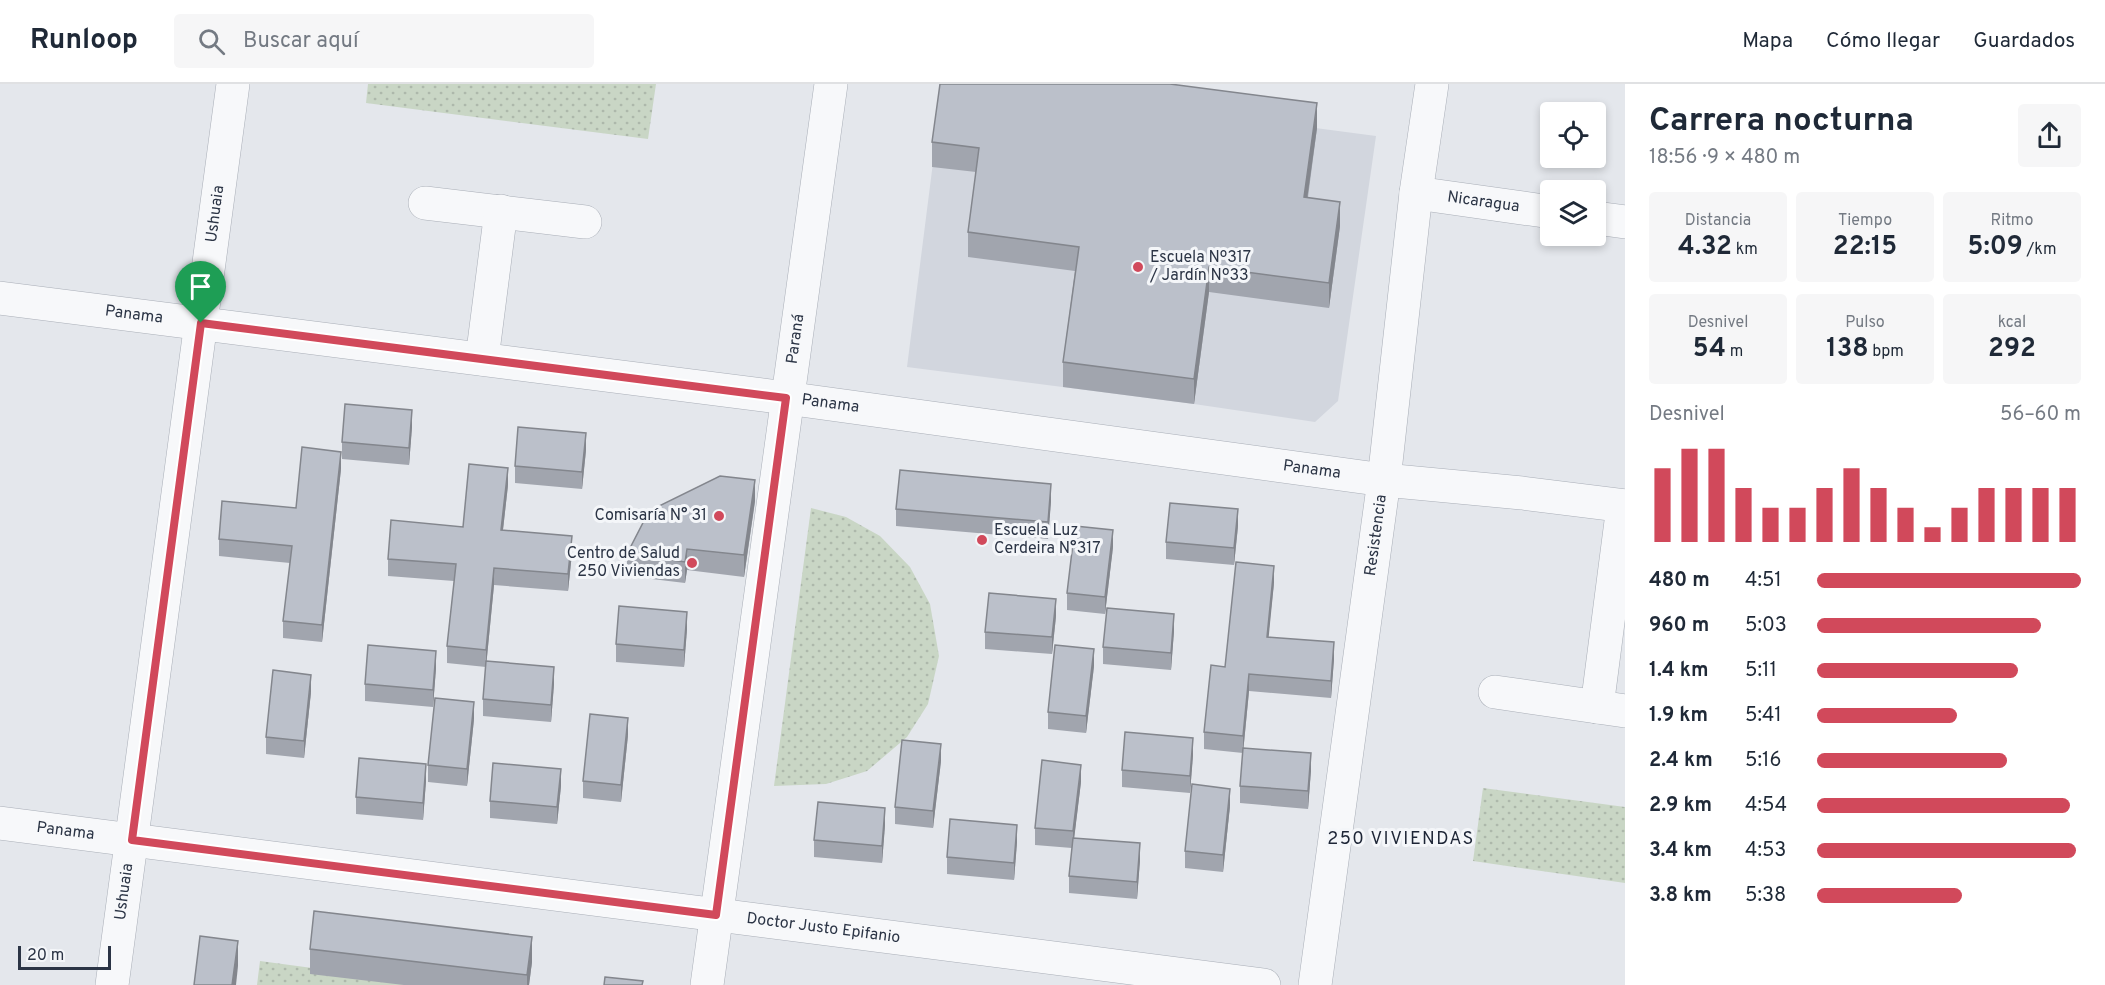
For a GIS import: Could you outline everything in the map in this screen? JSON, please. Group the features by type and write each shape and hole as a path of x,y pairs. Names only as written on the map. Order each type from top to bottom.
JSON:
{"street":[{"name":"Ushuaia","path":"112,985 233,84"},
{"name":"Paraná","path":"707,985 831,84"},
{"name":"Resistencia","path":"1315,985 1384,480 1416,193 1432,84"},
{"name":"Nicaragua","path":"1416,193 1540,210"},
{"path":"425,203 585,222"},
{"path":"482,359 501,211"},
{"path":"1606,219 1625,222"},
{"name":"Panama","path":"0,298 786,398 1384,480 1522,493 1624,506"},
{"path":"1495,692 1611,709 1624,506"},
{"name":"Panama","path":"0,823 132,840"},
{"name":"Doctor Justo Epifanio","path":"132,840 1264,985"}],"shaded area":[{"name":"Escuela Nº317 / Jardín Nº33","path":"943,84 985,84 1376,136 1338,401 1315,422 907,367"}],"green space":[{"path":"368,84 656,84 648,139 366,103"},
{"path":"811,508 846,517 880,536 910,567 930,604 939,656 928,704 907,737 867,771 826,784 774,786"},
{"path":"1483,788 1625,807 1625,883 1473,861"},
{"path":"260,961 439,985 257,985"}],"building":[{"path":"940,84 1170,84 1317,103 1304,197 1340,202 1329,283 1209,267 1194,379 1063,362 1079,247 968,232 979,148 932,142"},
{"path":"345,404 412,410 409,448 342,442"},
{"path":"518,427 586,433 582,472 515,466"},
{"path":"302,447 341,452 322,625 283,621 292,546 219,539 222,501 296,508"},
{"path":"469,464 508,468 501,530 572,536 568,574 494,568 486,650 447,646 456,564 388,559 391,520 463,527"},
{"path":"900,470 1051,484 1048,522 896,509"},
{"path":"720,476 755,480 744,555 687,549 685,562 627,554 649,511"},
{"path":"1170,503 1238,509 1234,548 1166,542"},
{"path":"1075,526 1113,530 1105,597 1067,593"},
{"path":"1236,562 1274,566 1267,637 1334,642 1331,681 1249,674 1243,736 1204,732 1211,665 1225,667"},
{"path":"989,593 1056,599 1052,637 985,632"},
{"path":"619,606 687,612 684,650 616,644"},
{"path":"1107,608 1174,614 1171,653 1103,647"},
{"path":"368,645 436,651 433,690 365,684"},
{"path":"1055,645 1094,649 1086,716 1048,712"},
{"path":"486,661 554,667 551,705 483,699"},
{"path":"273,670 311,675 304,741 266,737"},
{"path":"435,698 474,702 467,769 428,765"},
{"path":"590,714 628,718 621,785 583,781"},
{"path":"1125,732 1193,738 1190,776 1122,770"},
{"path":"902,740 941,744 933,811 895,807"},
{"path":"1243,748 1311,753 1308,791 1240,786"},
{"path":"359,758 426,764 423,803 356,797"},
{"path":"1042,760 1081,765 1073,831 1035,828"},
{"path":"493,763 561,769 557,807 490,801"},
{"path":"1192,784 1230,789 1223,855 1185,851"},
{"path":"818,802 885,808 882,846 814,840"},
{"path":"950,819 1017,825 1014,863 947,857"},
{"path":"1073,838 1140,843 1137,882 1069,876"},
{"path":"314,911 532,937 527,975 310,949"},
{"path":"200,936 238,941 232,985 194,985"},
{"path":"605,977 643,981 642,985 604,985"}],"place":[{"name":"Escuela Nº317 / Jardín Nº33","path":"1138,267"},
{"name":"Comisaría N° 31","path":"719,516"},
{"name":"Escuela Luz Cerdeira N°317","path":"982,540"},
{"name":"Centro de Salud 250 Viviendas","path":"692,563"}],"district":[{"name":"250 VIVIENDAS","path":"1401,839"}],"route":[{"path":"201,323 786,398 716,915 132,840 201,323"}]}
